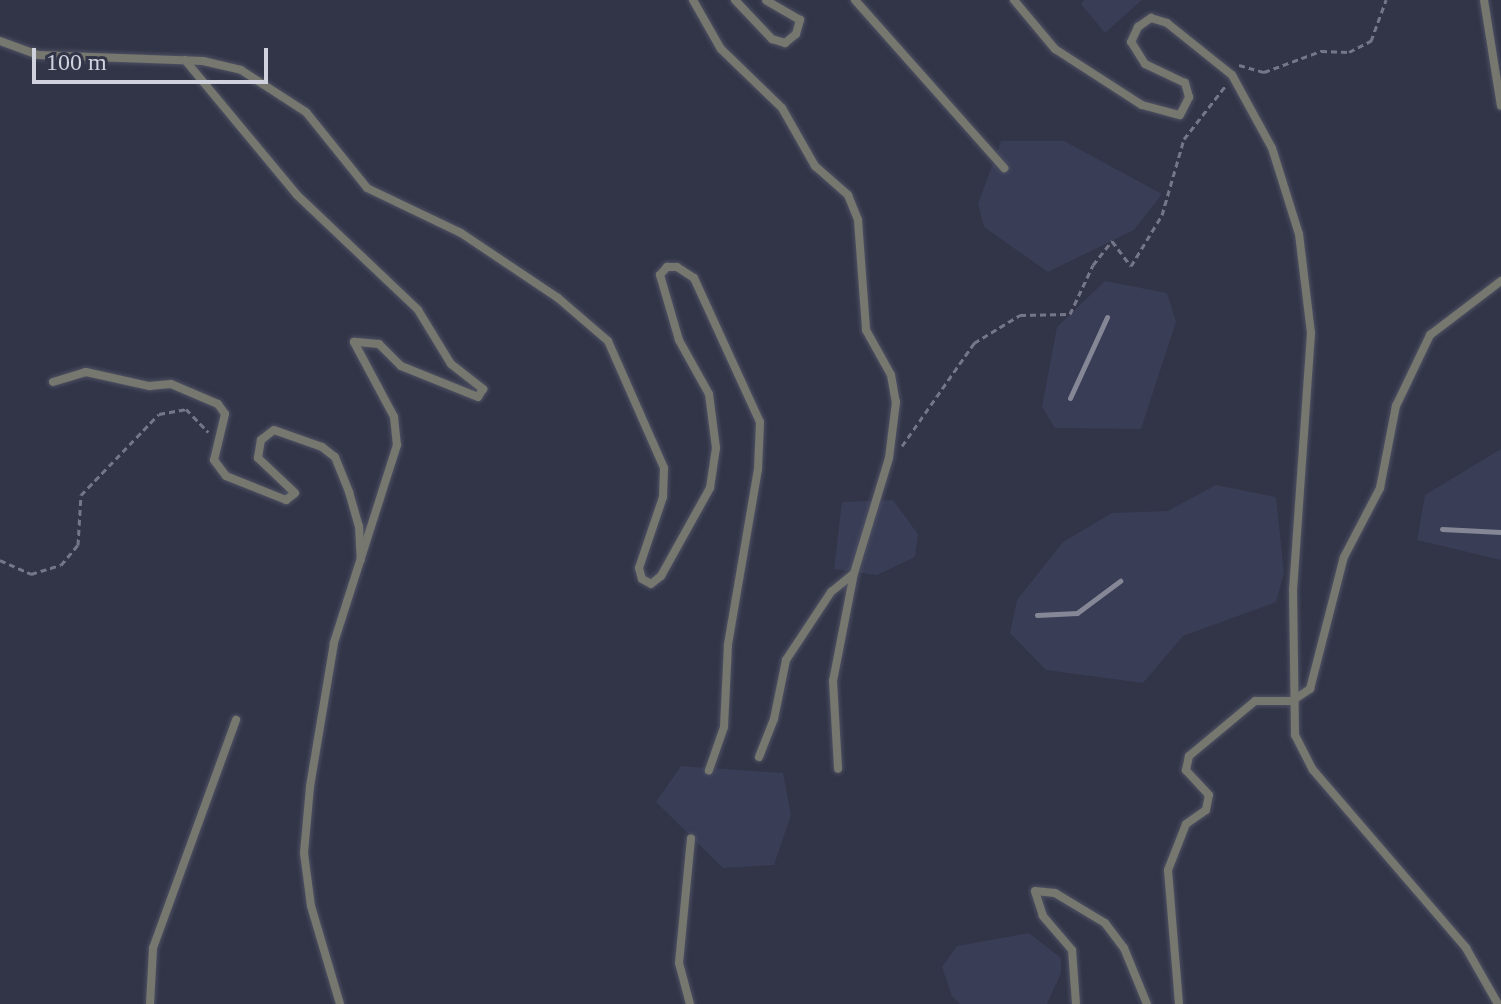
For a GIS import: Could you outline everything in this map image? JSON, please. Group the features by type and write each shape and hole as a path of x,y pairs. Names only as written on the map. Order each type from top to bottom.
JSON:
{"lane":[{"path":"693,0 721,49 782,108 815,166 848,195 858,220 866,330 891,375 896,402 889,458 854,573 833,681 838,769"},
{"path":"735,0 772,39 785,43 796,34 800,20 766,0"},
{"path":"855,0 1004,168"},
{"path":"1014,0 1055,49 1161,113 1180,115 1189,97 1185,83 1145,64 1131,42 1138,27 1151,18 1167,23 1232,75 1272,148 1299,234 1311,333 1293,590 1292,701 1295,735 1313,770 1434,905 1466,948 1498,1004"},
{"path":"1484,0 1501,106"},
{"path":"0,41 38,55 185,60 241,70 271,85 306,112 367,188 461,233 558,298 608,341 664,468 663,497 639,568 642,579 651,584 661,576 710,488 714,461 709,394 679,340 660,275 667,267 677,267 694,278 760,422 758,469 728,645 724,727 709,770"},
{"path":"185,60 297,195 418,310 451,364 483,389 478,397 401,366 379,344 354,342 394,417 397,445 334,643 319,715 304,853 311,906 340,1004"},
{"path":"1179,1004 1171,955 1168,870 1186,824 1206,810 1209,795 1186,770 1189,756 1255,701 1292,701 1310,689 1344,557 1380,488 1396,406 1416,363 1430,335 1501,281"},
{"path":"53,382 86,372 149,386 171,384 218,404 225,414 214,460 226,476 286,500 295,493 258,458 261,440 274,430 335,457 359,526 361,564"},
{"path":"759,757 774,719 786,660 831,592 854,573"},
{"path":"150,1004 153,948 236,720"},
{"path":"690,1004 679,963 691,839"},
{"path":"1076,1004 1072,950 1043,916 1035,891 1055,893 1105,923 1124,948 1147,1004"}],"path":[{"path":"889,458 908,440 974,343 1020,315 1070,314 1093,265 1112,241 1131,266 1162,215 1184,139 1241,63 1264,72 1321,51 1349,52 1371,41 1386,0"},
{"path":"0,560 31,574 61,565 78,545 81,495 159,414 186,409 219,444"}],"shaded area":[{"path":"1084,0 1142,0 1105,33 1081,4"},
{"path":"1001,141 1064,141 1162,194 1134,230 1048,272 984,227 978,204"},
{"path":"1105,281 1167,293 1176,322 1141,429 1055,428 1042,407 1057,327"},
{"path":"1501,449 1501,560 1417,540 1425,495"},
{"path":"1216,485 1276,497 1284,573 1276,602 1183,636 1143,683 1046,670 1010,633 1017,600 1063,542 1112,513 1168,511"},
{"path":"893,500 918,534 915,557 877,575 834,569 842,502"},
{"path":"681,766 783,773 791,815 774,865 723,868 656,802"},
{"path":"1029,933 1061,958 1061,973 1047,1004 960,1004 952,996 942,967 957,946"}],"railway":[{"path":"1070,398 1107,317"},
{"path":"1442,529 1501,532"},
{"path":"1037,615 1077,613 1120,581"}]}
